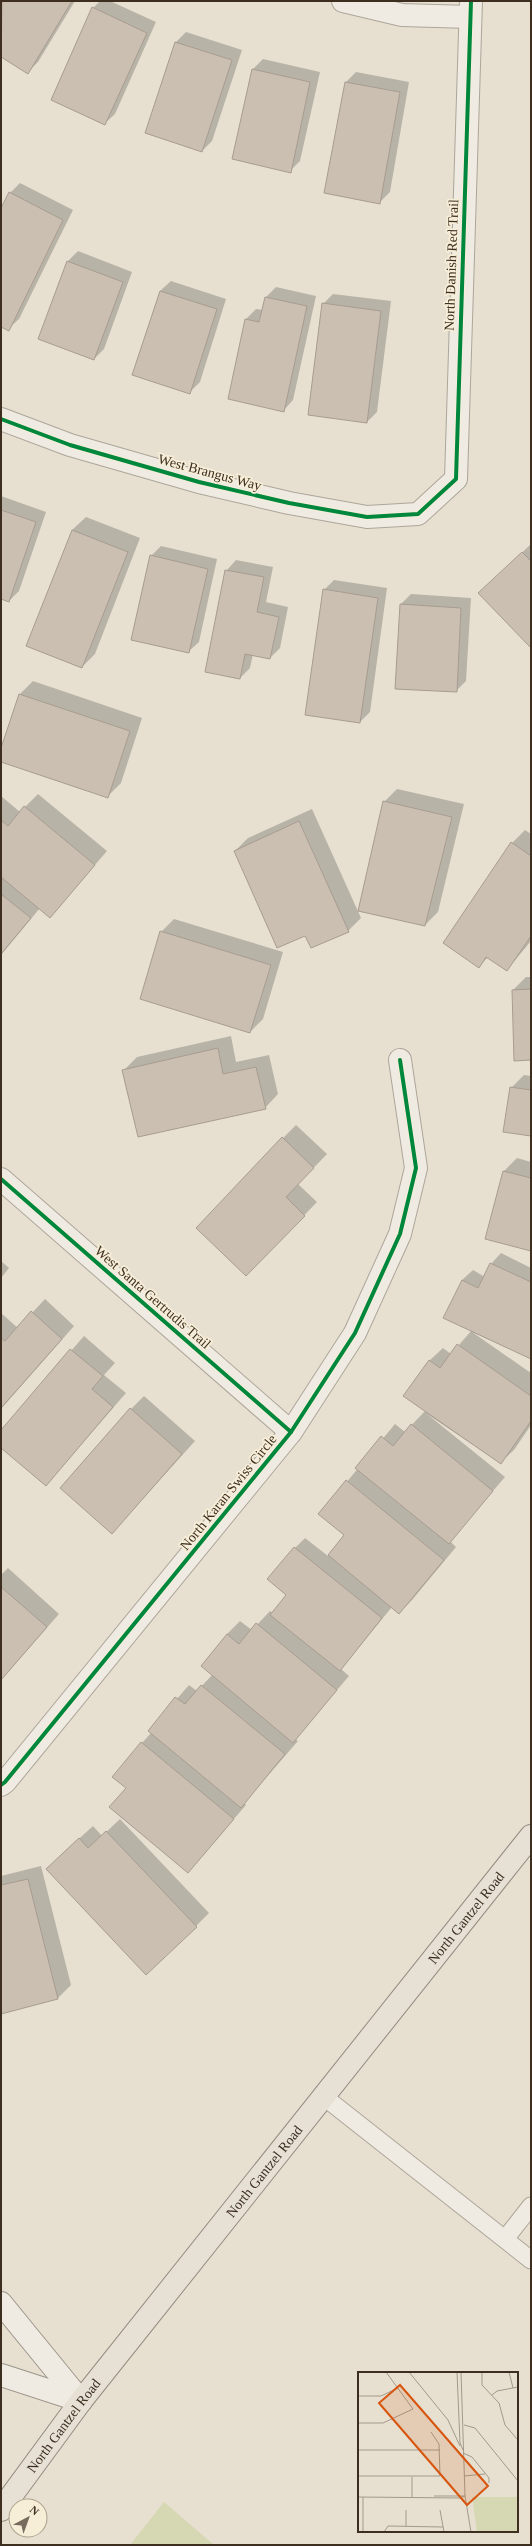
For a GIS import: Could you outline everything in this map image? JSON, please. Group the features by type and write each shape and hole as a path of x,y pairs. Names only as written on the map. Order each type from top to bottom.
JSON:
{"main road":[{"name":"North Gantzel Road","path":"1,2510 81,2401 531,1836"}],"street":[{"path":"343,1 402,15 471,9"},
{"name":"North Danish Red Trail","path":"418,514 456,479 471,9"},
{"name":"West Brangus Way","path":"1,419 70,445 199,482 289,503 367,517 418,514"},
{"name":"North Karan Swiss Circle","path":"1,1785 6,1782 291,1432 355,1333 400,1234 416,1168 400,1060"},
{"name":"West Santa Gertrudis Trail","path":"1,1179 291,1432"},
{"path":"1,2303 81,2401"},
{"path":"1,2375 81,2401"}],"lane":[{"path":"323,2096 531,2260"},
{"path":"505,2239 531,2206"}],"green space":[{"path":"164,2502 214,2545 130,2545"}],"building":[{"path":"2,1 72,1 28,74 1,57"},
{"path":"92,7 147,33 105,125 51,100"},
{"path":"175,42 232,60 202,152 145,133"},
{"path":"252,69 310,82 291,173 232,159"},
{"path":"345,82 400,92 380,204 324,193"},
{"path":"9,192 63,220 9,331 1,327 1,208"},
{"path":"67,261 123,282 94,360 38,339"},
{"path":"160,291 217,309 190,394 132,375"},
{"path":"265,297 307,306 284,412 228,399 245,319 259,322"},
{"path":"322,303 381,311 367,423 308,415"},
{"path":"1,510 36,522 9,602 1,599"},
{"path":"72,530 128,552 82,668 26,646"},
{"path":"522,552 531,561 531,648 478,593"},
{"path":"150,555 208,569 189,653 131,640"},
{"path":"225,570 264,577 257,612 279,617 270,659 245,654 240,679 205,672"},
{"path":"323,589 378,598 360,723 305,715"},
{"path":"400,604 461,608 457,692 395,689"},
{"path":"19,694 130,731 108,798 1,762 1,748"},
{"path":"383,801 452,817 425,926 358,911"},
{"path":"24,806 95,865 50,918 1,877 1,820 8,826"},
{"path":"299,821 349,932 311,948 305,936 277,948 234,851"},
{"path":"511,842 531,856 531,936 507,971 486,957 479,968 443,943"},
{"path":"1,894 31,918 1,954"},
{"path":"160,931 271,965 250,1033 140,999"},
{"path":"531,989 531,1060 514,1061 512,990"},
{"path":"218,1048 223,1074 256,1067 266,1109 138,1137 122,1070"},
{"path":"510,1087 531,1090 531,1136 503,1132"},
{"path":"282,1137 314,1168 286,1197 305,1216 246,1276 196,1228"},
{"path":"503,1171 531,1178 531,1251 485,1239"},
{"path":"490,1263 531,1282 531,1359 443,1318 462,1280 478,1288"},
{"path":"31,1311 62,1339 1,1408 1,1338 5,1341"},
{"path":"457,1344 531,1396 531,1421 501,1464 403,1396 429,1360 440,1368"},
{"path":"70,1349 103,1376 92,1389 113,1407 46,1486 1,1448 1,1430"},
{"path":"130,1408 182,1454 112,1534 60,1488"},
{"path":"411,1424 493,1491 449,1544 355,1468 381,1436 393,1446"},
{"path":"346,1480 444,1560 399,1614 328,1555 344,1535 318,1514"},
{"path":"294,1547 382,1618 340,1671 270,1615 286,1595 267,1579"},
{"path":"1,1587 47,1627 1,1680"},
{"path":"256,1623 337,1690 293,1743 201,1666 227,1634 239,1644"},
{"path":"201,1685 285,1754 241,1808 148,1731 175,1697 185,1704"},
{"path":"141,1742 234,1819 188,1873 109,1807 126,1788 112,1777"},
{"path":"106,1831 197,1927 146,1975 46,1869 79,1838 88,1848"},
{"path":"28,1879 58,1999 1,2014 1,1885"}],"cycle path":[{"path":"1,419 70,445 199,482 289,503 367,517 418,514 456,479 471,1"},
{"path":"1,1785 291,1432 355,1333 400,1234 416,1168 400,1060"},
{"path":"1,1179 291,1432"}]}
